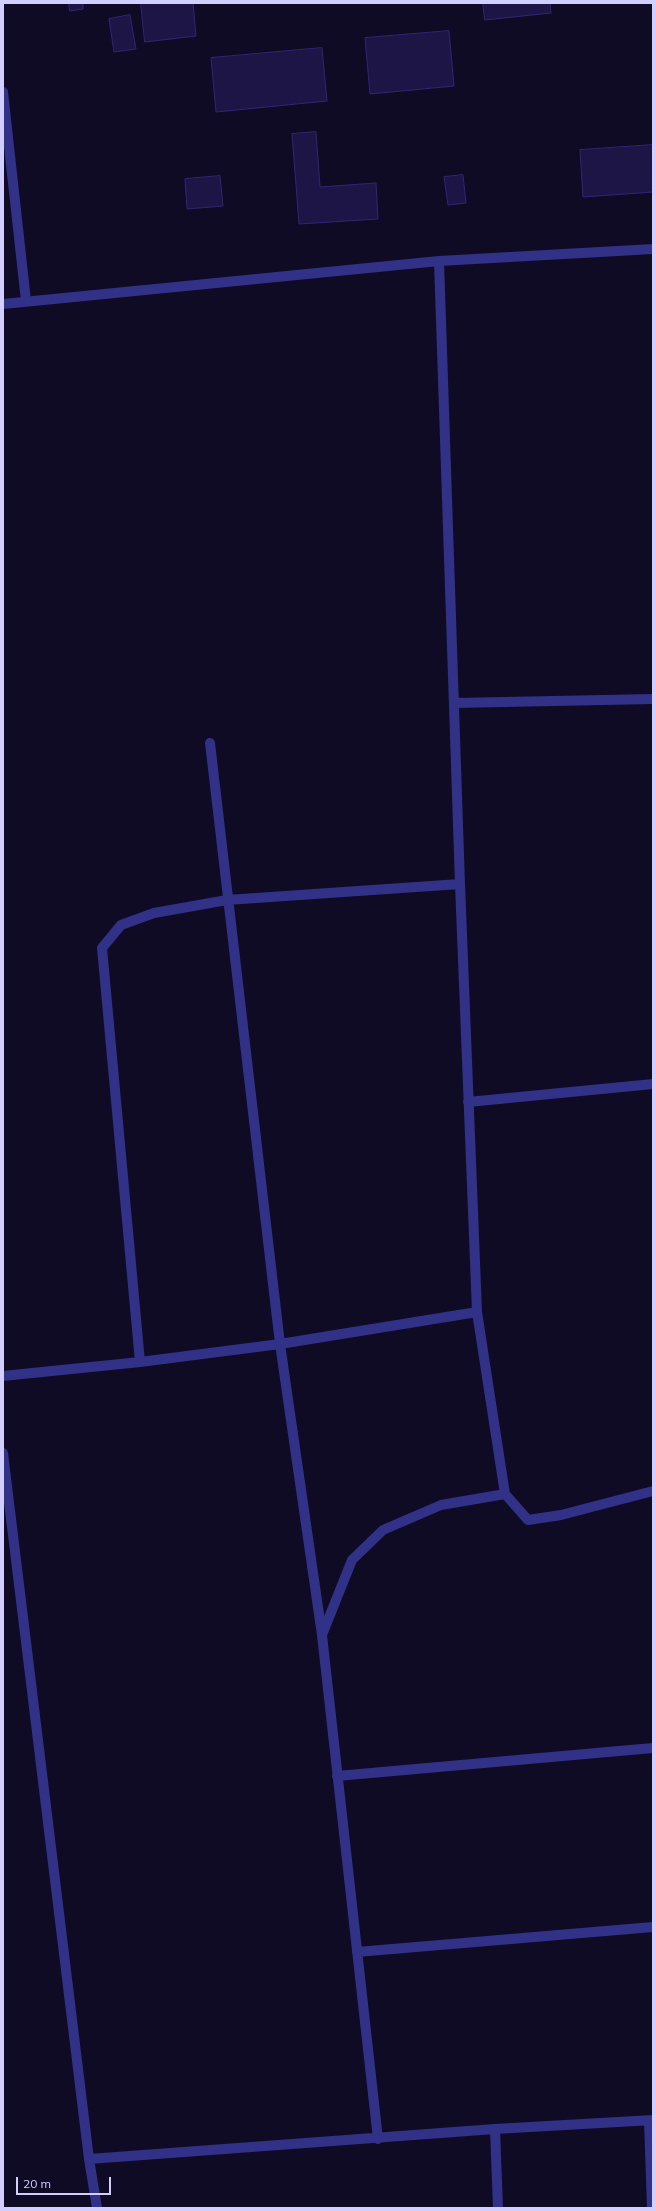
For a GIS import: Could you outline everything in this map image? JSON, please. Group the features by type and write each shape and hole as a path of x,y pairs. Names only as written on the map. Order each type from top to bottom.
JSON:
{"street":[{"path":"3,92 26,301"},
{"path":"3,304 439,261 653,249"},
{"path":"439,261 460,884 477,1312 504,1494 528,1520 561,1515 653,1491"},
{"path":"454,703 653,699"},
{"path":"210,743 227,900 280,1344 322,1635 378,2139"},
{"path":"140,1362 102,948 121,925 154,913 227,900 460,884"},
{"path":"468,1102 653,1084"},
{"path":"3,1376 140,1362 280,1344 477,1312"},
{"path":"3,1453 89,2159 97,2208"},
{"path":"322,1635 352,1560 384,1530 440,1505 504,1494"},
{"path":"337,1776 653,1748"},
{"path":"357,1952 653,1927"},
{"path":"89,2159 378,2139 495,2129 651,2120 652,2208"},
{"path":"495,2129 498,2208"}],"building":[{"path":"69,3 83,3 83,9 70,11"},
{"path":"141,3 193,3 196,36 145,42"},
{"path":"483,3 550,3 551,13 485,20"},
{"path":"130,15 136,49 114,52 109,19"},
{"path":"449,31 454,86 370,94 365,38"},
{"path":"322,48 327,101 216,112 211,58"},
{"path":"316,132 320,187 376,183 378,219 299,224 292,134"},
{"path":"653,145 653,192 583,197 580,150"},
{"path":"463,175 466,203 448,205 444,177"},
{"path":"220,176 223,206 187,209 185,179"}]}
